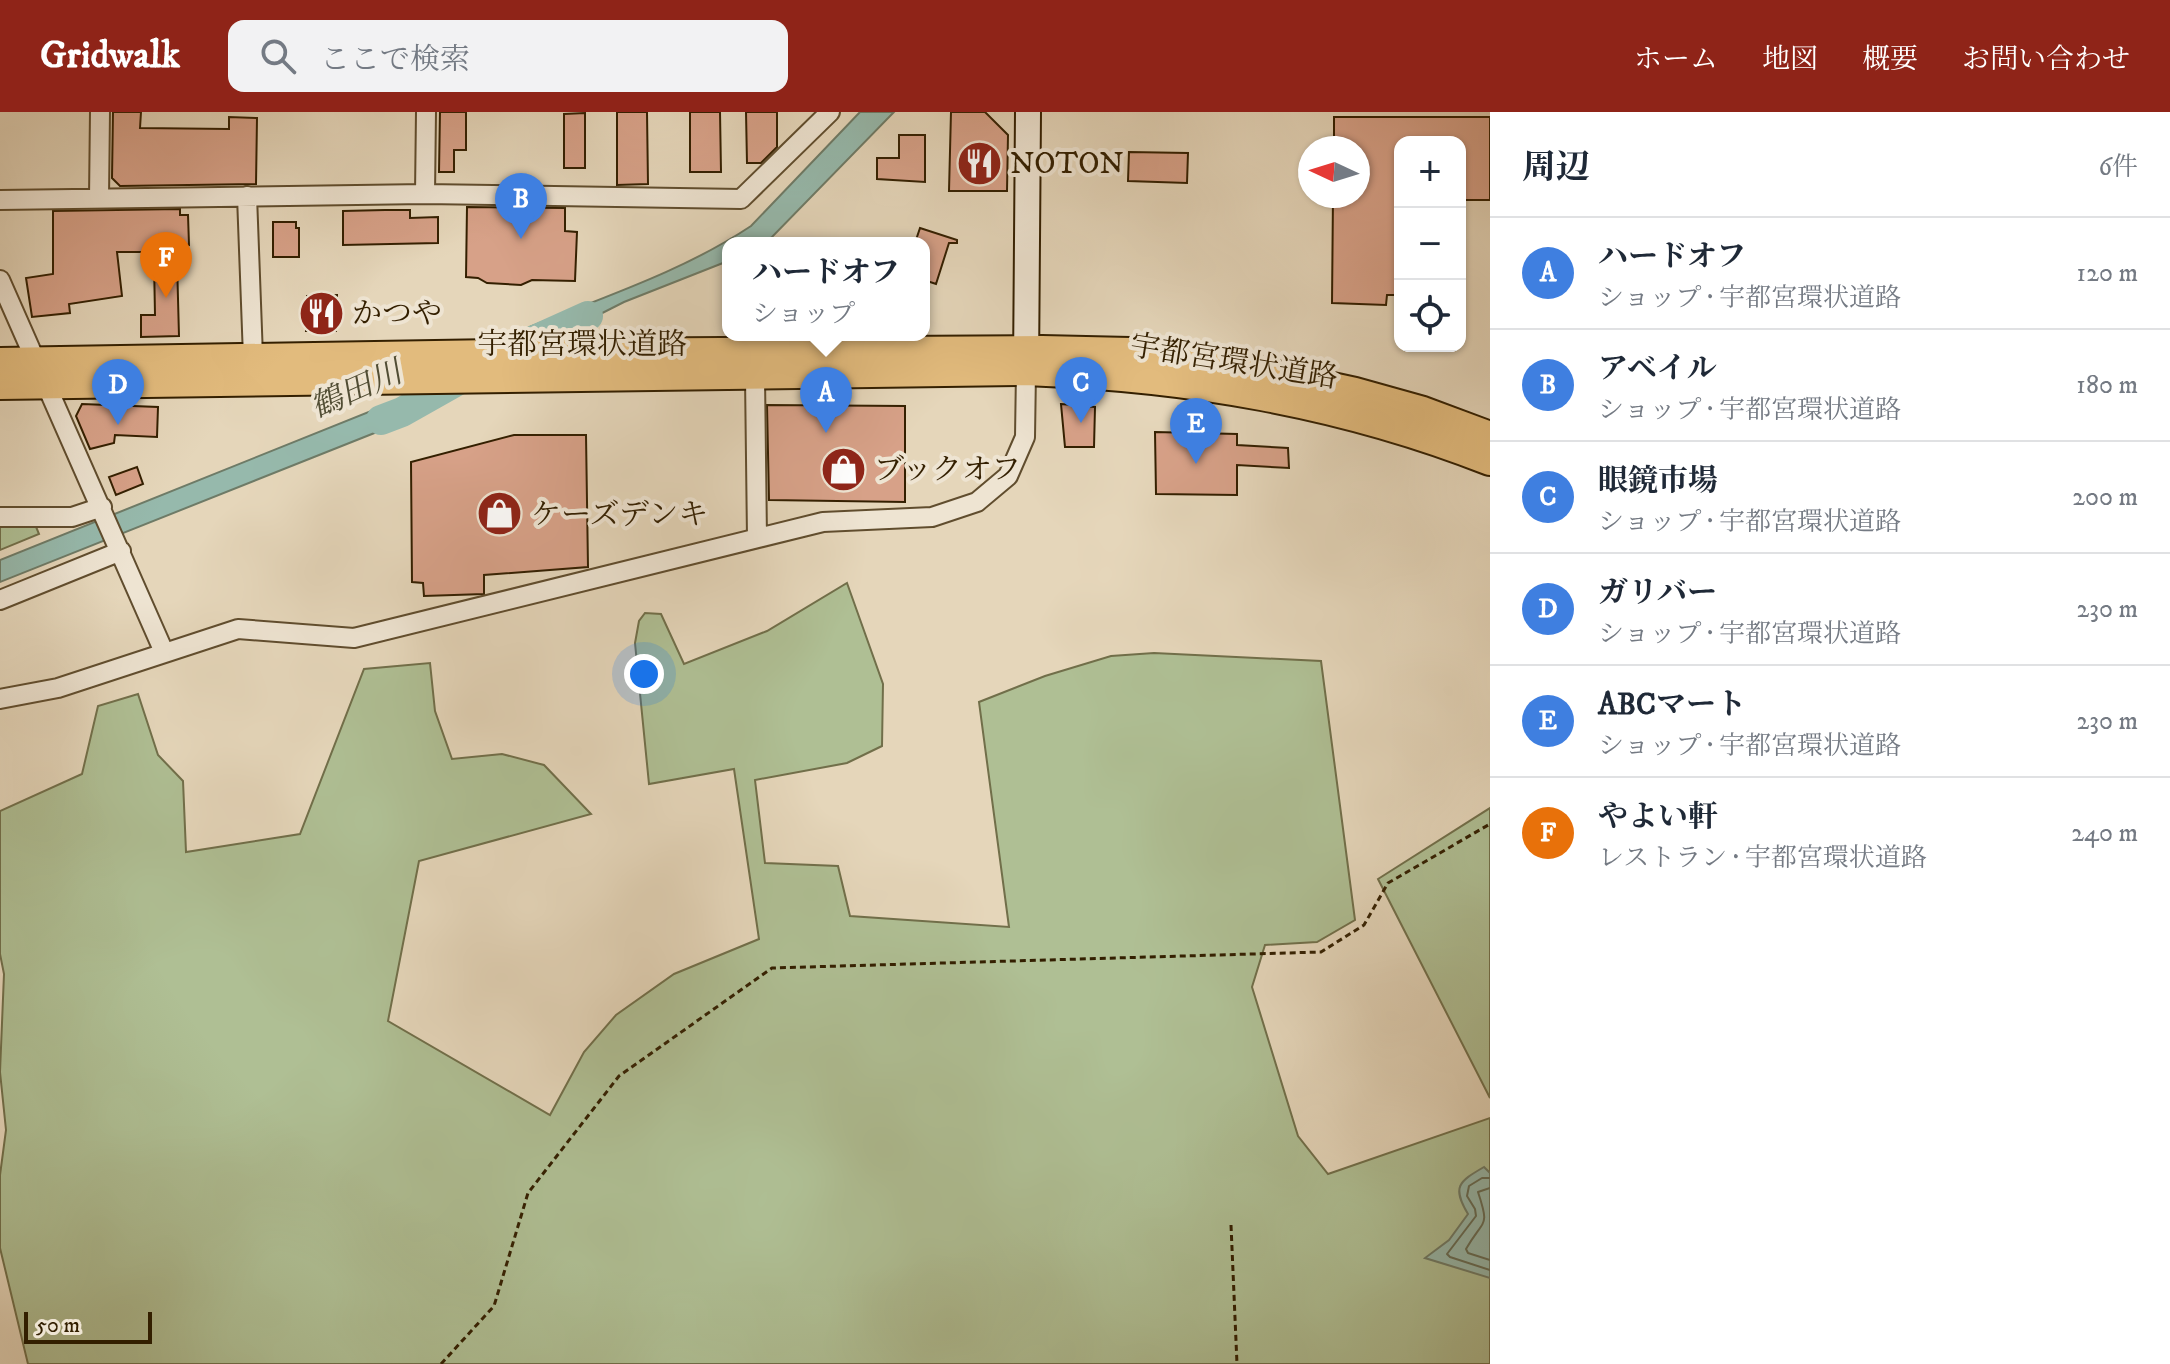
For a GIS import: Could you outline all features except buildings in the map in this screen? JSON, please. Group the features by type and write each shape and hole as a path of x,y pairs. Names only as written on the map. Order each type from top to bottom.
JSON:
{"main road":[{"name":"宇都宮環状道路","path":"0,362 42,373 405,379 755,377 1130,352 1245,368 1355,392 1423,411 1490,436"},
{"name":"宇都宮環状道路","path":"0,385 42,373 253,357 555,353 1026,361 1085,373 1237,390 1349,413 1490,461"}],"street":[{"path":"99,198 100,112"},
{"path":"425,194 426,112"},
{"path":"0,200 425,194 741,199 830,112"},
{"path":"0,699 58,688 238,629 354,638 823,522 932,517 977,502 1008,476 1025,437 1028,112"},
{"path":"247,196 253,357"},
{"path":"0,280 164,652"},
{"path":"755,377 757,538"},
{"path":"0,517 72,517 102,507"},
{"path":"0,600 121,551"}],"path":[{"path":"441,1364 494,1306 528,1193 619,1076 772,968 1321,952 1364,925 1388,883 1490,824"},
{"path":"1231,1225 1237,1364"}],"shaded area":[{"path":"0,517 32,517 39,534 0,550"},
{"path":"847,583 883,684 882,746 847,763 755,780 765,863 838,866 850,916 1009,927 979,702 1045,676 1111,656 1154,653 1321,661 1355,920 1317,942 1265,945 1252,987 1298,1136 1328,1174 1490,1118 1490,1364 28,1364 0,1248 0,1175 6,1130 0,1072 4,974 0,954 0,811 82,774 98,706 138,694 158,755 183,781 186,852 300,834 364,669 430,663 435,711 452,759 502,754 544,765 591,814 419,861 388,1021 550,1115 584,1052 616,1015 674,974 759,939 734,769 649,784 635,643 639,621 645,613 661,614 684,664 767,631"},
{"path":"1490,808 1490,1098 1378,879"}],"water":[{"path":"860,112 894,112 772,237 733,237 751,226"},
{"path":"722,244 722,263 624,302 563,333 515,333 636,285"},
{"path":"391,403 428,405 387,428 0,582 0,560"},
{"path":"1484,1167 1490,1173 1490,1278 1425,1258 1449,1240 1468,1214 1460,1197 1460,1186"}],"waterway":[{"name":"鶴田川","path":"381,420 402,412 510,351 588,316"}],"place":[{"name":"NOTON","path":"979,163"},
{"name":"アベイル","path":"521,239"},
{"name":"やよい軒","path":"166,298"},
{"name":"かつや","path":"321,313"},
{"name":"眼鏡市場","path":"1081,423"},
{"name":"ガリバー","path":"118,425"},
{"name":"ハードオフ","path":"826,433"},
{"name":"ABCマート","path":"1196,464"},
{"name":"ブックオフ","path":"843,469"},
{"name":"ケーズデンキ","path":"500,514"}]}
